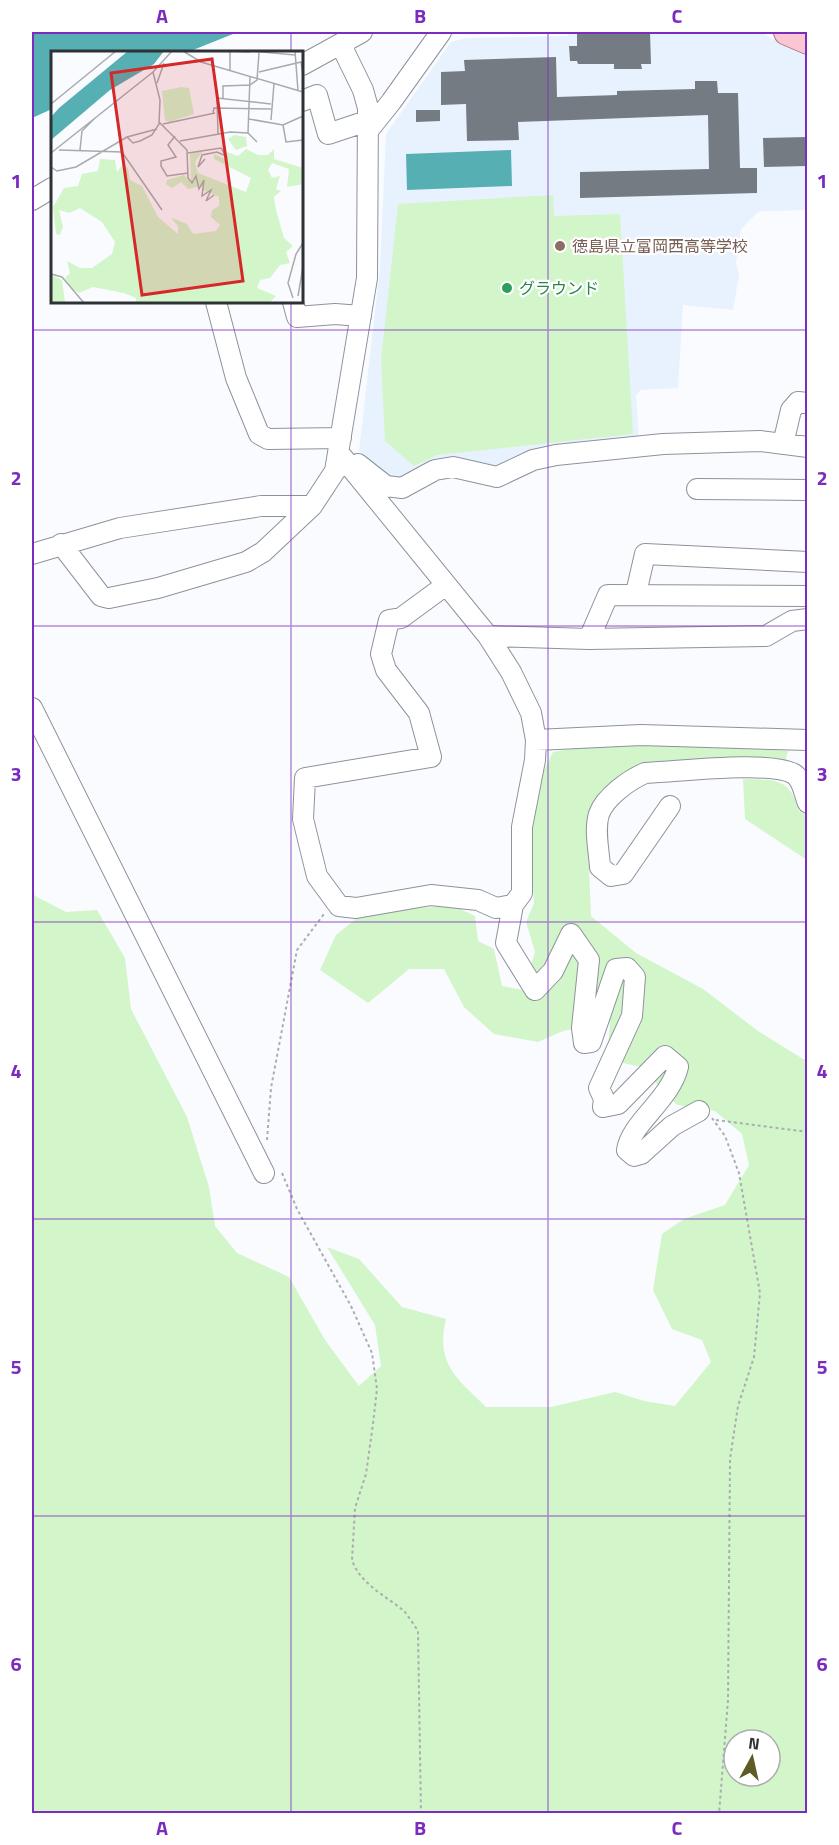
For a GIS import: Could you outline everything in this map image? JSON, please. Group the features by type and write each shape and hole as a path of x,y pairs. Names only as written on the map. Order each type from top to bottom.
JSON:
{"main road":[{"path":"787,32 807,41"}],"street":[{"path":"303,64 362,32"},
{"path":"303,101 317,95 328,134 367,126 441,32"},
{"path":"61,544 101,596 109,598 158,588 246,562 263,552 312,506 335,471 341,449 367,278 368,108 363,90 341,45"},
{"path":"32,200 51,189"},
{"path":"216,303 236,378 259,434 268,438 341,449 386,486 402,488 435,470 453,467 497,477 533,460 556,455 683,443 760,441 807,447"},
{"path":"293,303 297,317 335,314 361,316"},
{"path":"783,444 791,410 798,402 807,403"},
{"path":"341,449 347,464 488,636 511,672 531,713 536,740 535,760 522,827 522,893 513,905 506,943 535,990 553,971 571,934 589,960 582,1028 584,1043 591,1042 616,969 627,968 635,977 632,1016 599,1088 604,1099 603,1107 618,1104 665,1056 678,1067 669,1089 628,1141 627,1150 634,1156 641,1154 672,1126 701,1116"},
{"path":"697,489 807,490"},
{"path":"32,554 120,528 252,507 312,506"},
{"path":"636,594 645,554 807,562"},
{"path":"446,585 401,618 389,620 381,654 386,670 418,713 431,757 305,778 303,819 317,876 339,906 356,908 431,895 478,900 496,908 513,905"},
{"path":"589,639 608,595 807,596"},
{"path":"488,636 589,639 766,636 807,613"},
{"path":"32,708 264,1173"},
{"path":"536,740 641,735 807,740"},
{"path":"670,806 623,874 611,876 600,867 597,828 600,812 631,779 645,773 772,768 792,773 800,779 807,803"}],"path":[{"path":"267,1141 272,1088 297,950 325,913 339,906"},
{"path":"701,1116 807,1132"},
{"path":"701,1116 725,1136 739,1173 760,1293 754,1357 738,1406 730,1460 728,1700 719,1814"},
{"path":"264,1173 279,1166 297,1209 351,1306 372,1353 377,1389 374,1424 366,1474 355,1508 352,1560 355,1569 368,1583 406,1613 418,1632 421,1814"}],"shaded area":[{"name":"徳島県立富岡西高等学校","path":"568,32 759,32 807,56 807,210 759,211 741,229 736,263 739,275 733,310 683,305 678,388 641,390 636,395 639,440 532,450 502,464 414,478 388,479 359,451 380,268 386,134 451,42 467,38 568,36"}],"green space":[{"name":"グラウンド","path":"553,195 554,216 620,214 633,434 437,455 414,466 385,441 381,359 398,204"},
{"path":"664,745 736,746 788,751 785,762 656,762 633,770 602,789 587,819 591,916 636,953 703,989 758,1031 803,1059 807,1059 807,1813 32,1813 32,885 35,896 66,912 97,910 125,958 131,1009 187,1117 209,1187 215,1226 237,1253 289,1277 325,1340 359,1386 381,1366 375,1325 327,1247 359,1259 402,1307 446,1319 443,1335 446,1359 458,1378 486,1407 551,1407 615,1392 644,1401 675,1406 711,1362 702,1340 672,1329 653,1290 662,1234 684,1219 725,1205 749,1165 742,1134 715,1111 677,1105 641,1067 614,1061 608,1048 610,1023 563,1031 538,1042 494,1034 464,1007 444,969 409,969 368,1003 320,970 336,935 363,913 452,905 475,916 478,941 494,949 502,986 523,990 535,952 526,922 534,903 530,843 542,774 553,752 578,747"},
{"path":"743,779 780,783 791,792 799,811 807,816 807,860 745,819"}],"water":[{"path":"32,32 238,32 190,51 51,51 51,109 32,118"},
{"path":"511,150 512,186 407,190 406,154"}],"building":[{"path":"577,32 650,32 651,64 641,64 642,69 614,69 614,64 578,64 577,61 570,61 569,46 577,46"},
{"path":"556,57 557,97 617,95 617,91 695,89 695,81 717,81 718,93 738,93 740,168 757,168 757,193 580,198 580,172 709,169 708,115 518,122 519,140 467,141 466,104 441,105 441,72 465,71 464,60"},
{"path":"416,110 440,110 440,121 416,122"},
{"path":"807,137 807,166 764,167 763,138"}],"place":[{"name":"徳島県立富岡西高等学校","path":"560,246"},
{"name":"グラウンド","path":"507,288"}]}
